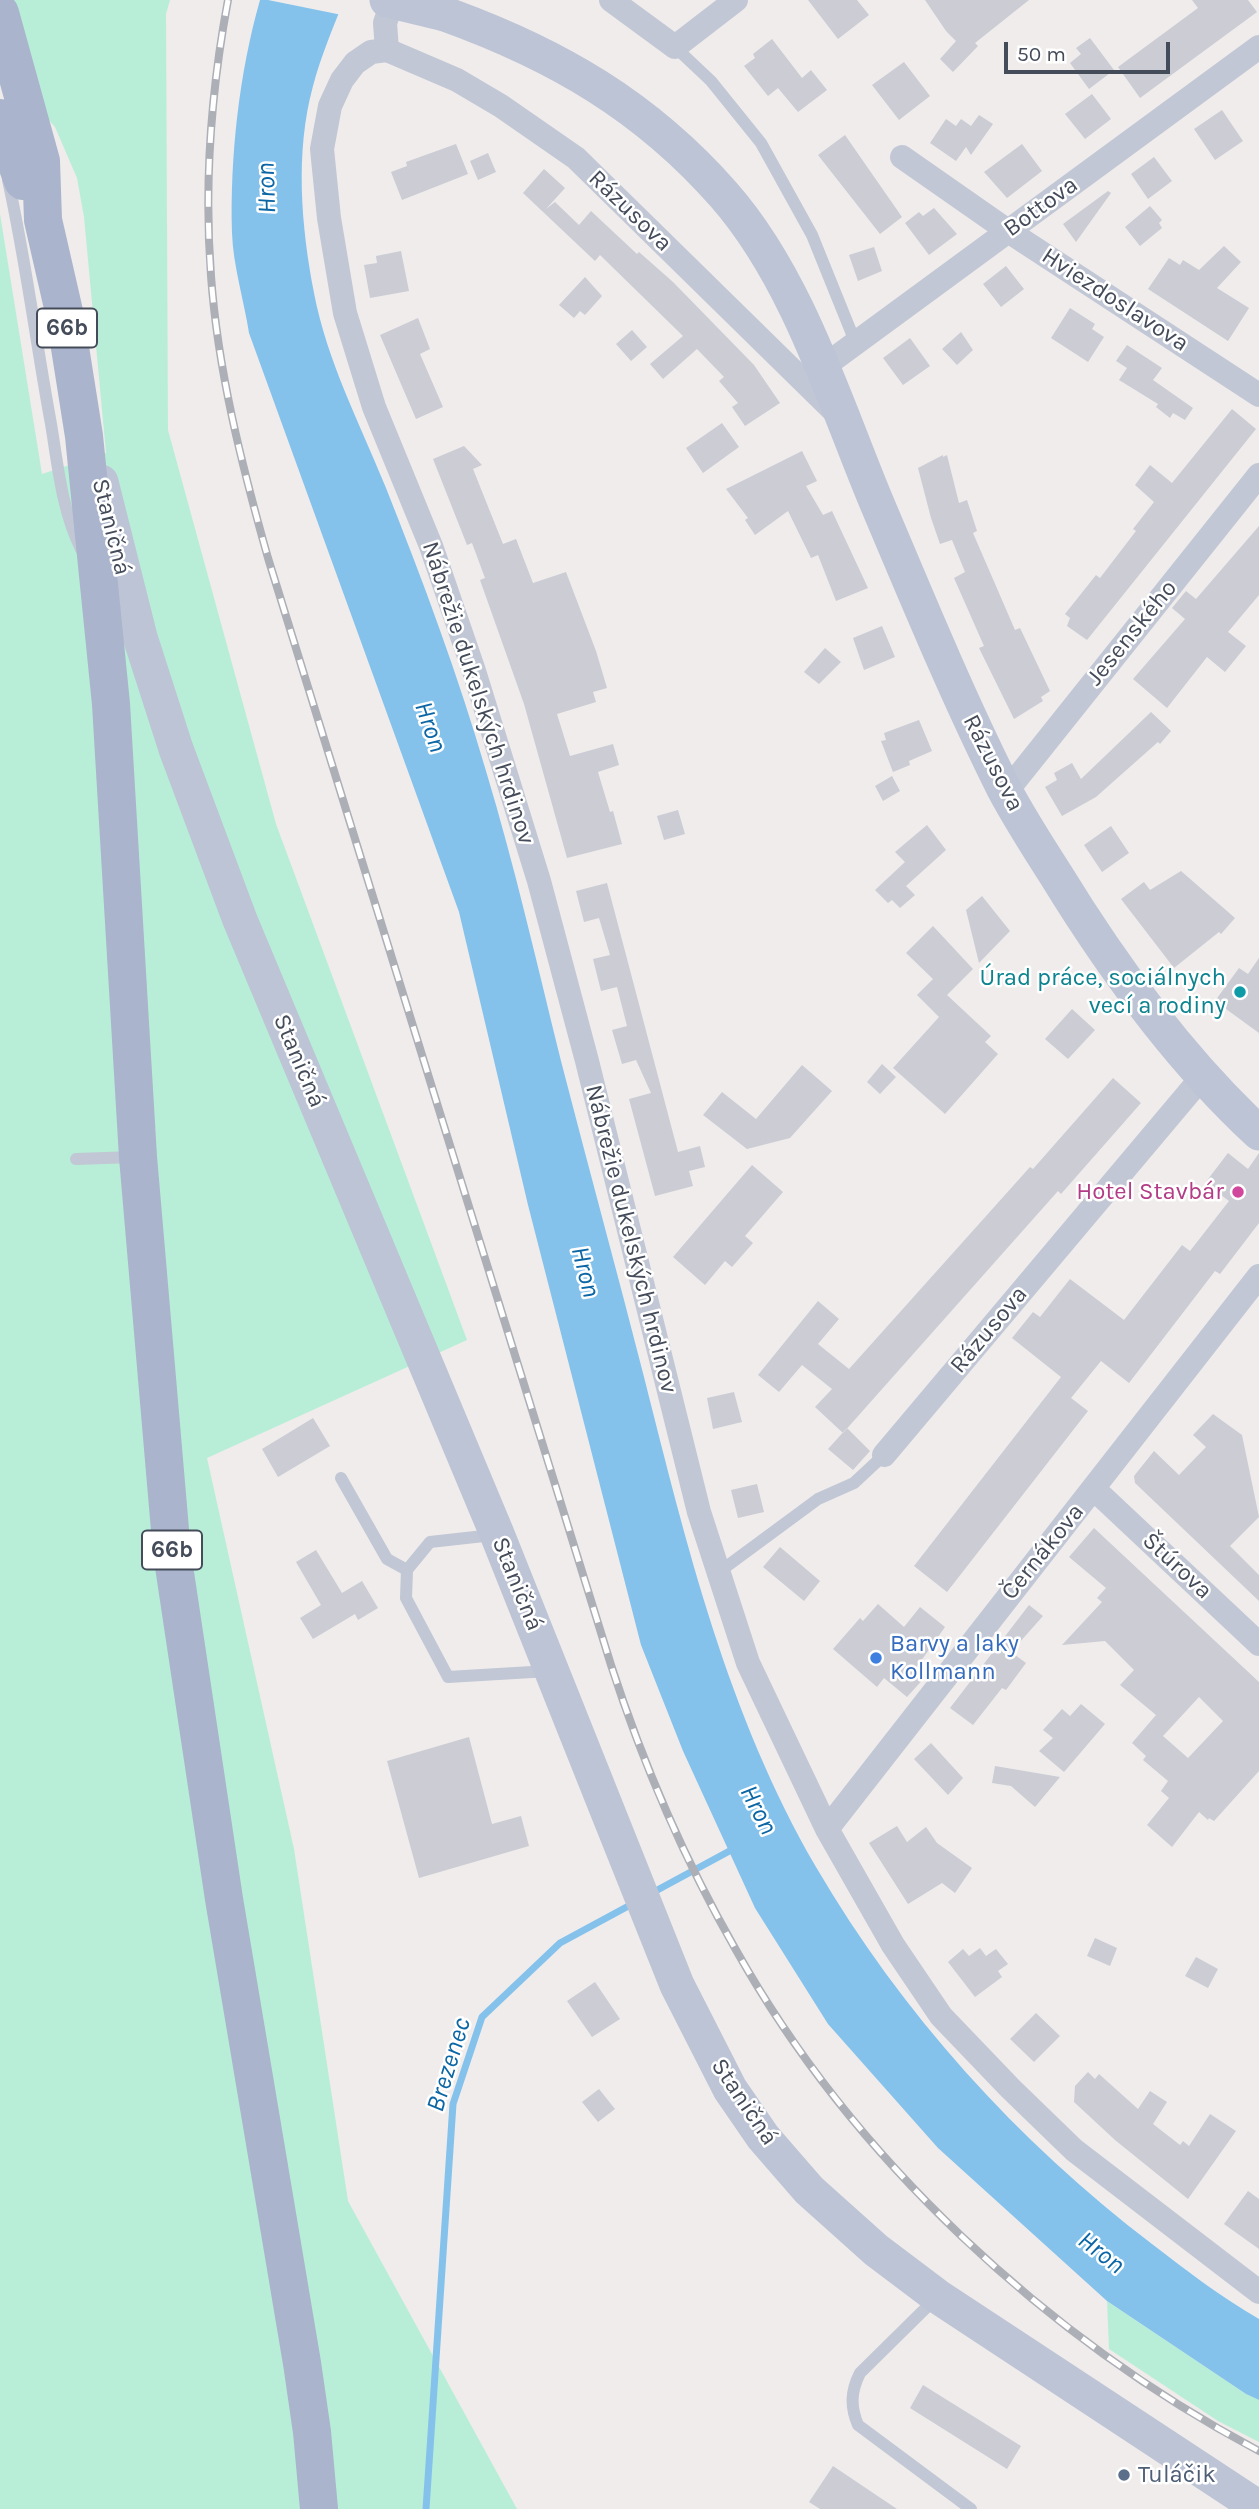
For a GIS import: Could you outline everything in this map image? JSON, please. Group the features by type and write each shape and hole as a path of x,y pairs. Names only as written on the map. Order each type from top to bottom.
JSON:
{"main road":[{"name":"66b","path":"0,13 41,161 43,220 65,316 85,436 111,704 138,1157 164,1468 182,1630 302,2363 319,2509"},
{"name":"66b","path":"1,120 22,180 43,220"}],"street":[{"name":"Rázusova","path":"387,0 445,14 515,41 573,70 614,95 683,153 725,195 775,266 823,367 917,600 1006,792 1101,946 1203,1076 1259,1133"},
{"path":"387,50 385,23 393,0"},
{"path":"611,0 675,47 736,0"},
{"name":"Bottova","path":"823,367 1259,47"},
{"name":"Rázusova","path":"387,50 457,80 501,106 576,158 841,417"},
{"name":"Nábrežie dukelských hrdinov","path":"387,50 371,52 355,63 342,80 330,106 322,149 329,218 345,313 374,407 431,546 470,659 539,881 587,1061 699,1512 748,1663 827,1829 893,1945 941,2015 1074,2150 1259,2292"},
{"name":"Hviezdoslavova","path":"902,157 1008,231 1259,395"},
{"name":"Staničná","path":"85,436 104,491 140,637 176,749 240,920 497,1534 677,1985 730,2089 763,2137 809,2190 876,2250 937,2297 1259,2508"},
{"name":"Jesenského","path":"1006,792 1259,475"},
{"name":"Rázusova","path":"884,1455 1203,1076"},
{"name":"Černákova","path":"827,1829 1259,1276"},
{"name":"Štúrova","path":"1094,1489 1259,1644"}],"lane":[{"path":"675,47 711,81 761,143 812,235 856,345"},
{"path":"1,120 4,163 17,222 68,516 98,583"},
{"path":"76,1159 138,1157"},
{"path":"719,1572 818,1499 854,1483 884,1455"},
{"path":"341,1478 387,1559 407,1570"},
{"path":"497,1534 430,1542 407,1570 406,1598 448,1676 552,1671"},
{"path":"937,2297 860,2373 854,2386 852,2403 858,2425 971,2509"}],"green space":[{"path":"12,0 170,0 166,14 168,430 276,824 467,1340 207,1458 294,1849 348,2201 517,2509 0,2509 0,214 42,474 106,453 84,217 77,178 55,127 32,101"},
{"path":"1107,2301 1259,2400 1259,2442 1218,2421 1109,2349"}],"water":[{"name":"Hron","path":"260,0 344,0 316,75 304,137 303,215 314,293 327,343 345,392 427,593 497,807 694,1566 734,1689 758,1749 785,1809 816,1867 850,1921 925,2024 966,2072 1009,2118 1102,2204 1191,2274 1259,2319 1259,2400 1107,2301 938,2148 828,2024 755,1908 683,1751 641,1645 528,1205 459,912 249,333 236,270 232,204 237,115 246,57"}],"pier":[{"path":"268,0 348,0 342,15"}],"building":[{"path":"808,0 857,0 869,15 838,39"},
{"path":"925,0 1029,0 975,43 978,46 953,72 940,59 956,41"},
{"path":"1192,0 1248,0 1257,12 1140,98 1118,67 1198,8"},
{"path":"1090,38 1114,70 1089,89 1070,63 1081,54 1076,48"},
{"path":"772,39 802,78 811,70 827,90 798,112 778,88 768,96 744,66 755,58 753,54"},
{"path":"904,62 930,96 899,120 872,85"},
{"path":"1092,94 1111,119 1085,139 1065,114"},
{"path":"1222,110 1243,141 1215,160 1194,129"},
{"path":"979,115 993,124 971,155 966,147 956,161 930,143 946,119 956,126 961,119 971,126"},
{"path":"845,135 902,217 880,234 818,155"},
{"path":"456,144 468,174 402,200 391,172 407,166 406,162"},
{"path":"1022,144 1042,171 1007,198 984,172"},
{"path":"488,153 496,172 478,180 470,161"},
{"path":"1154,157 1172,181 1148,199 1131,174"},
{"path":"544,169 565,188 546,209 555,202 579,225 591,211 637,254 639,252 673,282 754,365 780,403 745,426 732,407 738,403 719,381 724,377 697,349 663,379 650,364 683,336 600,255 595,261 523,193"},
{"path":"1108,191 1111,193 1076,242 1063,224"},
{"path":"1150,206 1162,220 1159,223 1162,228 1140,246 1125,227"},
{"path":"934,208 957,234 929,255 905,223 919,212 923,216"},
{"path":"1224,246 1241,262 1217,288 1249,308 1228,341 1148,289 1169,258 1180,265 1183,260 1199,270"},
{"path":"874,247 882,271 858,281 849,255"},
{"path":"401,251 409,291 370,298 364,265 377,263 376,256"},
{"path":"1006,266 1024,289 1001,307 983,284"},
{"path":"585,277 602,296 585,315 580,311 574,318 559,305"},
{"path":"1070,308 1095,324 1092,329 1104,337 1088,362 1051,338"},
{"path":"418,318 430,349 420,354 443,407 416,419 380,335"},
{"path":"632,330 647,347 631,361 616,344"},
{"path":"961,332 973,350 957,365 942,349"},
{"path":"910,338 930,366 903,385 883,358"},
{"path":"1127,345 1162,368 1153,380 1193,408 1185,420 1173,413 1170,418 1156,407 1158,404 1119,380 1127,368 1116,361"},
{"path":"1232,409 1256,429 1087,640 1067,626 1070,618 1065,614 1096,575 1100,578 1136,531 1133,529 1154,502 1135,485 1150,465 1172,483"},
{"path":"722,423 739,447 703,473 686,448"},
{"path":"464,446 482,465 473,469 503,544 516,539 533,583 566,572 607,688 593,692 596,702 557,714 570,756 613,744 619,765 598,772 622,844 567,858 524,704 480,580 485,578 472,543 467,545 433,459"},
{"path":"802,451 817,481 806,486 823,515 832,511 868,588 836,601 818,555 811,558 788,511 755,535 745,520 748,518 726,489"},
{"path":"947,455 959,503 967,500 977,531 973,533 1015,630 1020,628 1050,691 1041,697 1043,701 1014,719 979,648 984,646 954,578 965,572 952,540 940,544 931,518 918,468"},
{"path":"1259,526 1259,595 1228,632 1246,646 1225,672 1207,657 1167,708 1133,679 1185,619 1172,608 1186,591 1196,599"},
{"path":"882,626 895,657 864,670 853,638"},
{"path":"825,648 841,662 819,684 804,672"},
{"path":"1151,712 1171,731 1160,744 1158,742 1096,797 1062,816 1045,787 1057,780 1054,773 1072,763 1081,779"},
{"path":"919,720 932,751 893,772 881,741 886,740 884,733"},
{"path":"892,776 900,791 883,801 875,786"},
{"path":"678,810 685,834 664,840 657,816"},
{"path":"927,825 946,850 906,886 915,895 900,908 892,900 888,903 875,890 905,862 895,852"},
{"path":"1111,826 1129,853 1102,872 1084,845"},
{"path":"1181,871 1235,918 1221,934 1219,932 1174,968 1121,899 1144,882 1150,890"},
{"path":"607,883 678,1152 700,1146 705,1167 689,1171 693,1186 655,1196 629,1099 651,1093 636,1060 622,1064 612,1030 627,1026 617,987 601,991 593,959 610,955 599,918 584,922 576,891"},
{"path":"982,896 1010,931 979,963 966,910"},
{"path":"933,926 973,969 947,995 991,1036 985,1042 998,1054 945,1114 893,1068 939,1017 917,995 933,979 906,953"},
{"name":"Úrad práce, sociálnych vecí a rodiny","path":"1259,958 1259,1033 1215,1001 1239,968 1248,974"},
{"path":"1072,1009 1095,1030 1068,1059 1045,1039"},
{"path":"882,1064 896,1077 880,1094 867,1082"},
{"path":"802,1065 832,1091 790,1138 747,1149 703,1115 722,1092 756,1119"},
{"path":"1113,1078 1141,1103 1061,1194 1058,1191 843,1433 815,1407 832,1389 802,1365 779,1392 758,1375 818,1301 839,1319 818,1344 849,1369"},
{"path":"1228,1153 1248,1169 1259,1153 1259,1223 1220,1274 1215,1271 1129,1383 1101,1361 1071,1398 1088,1411 947,1592 914,1566 1061,1377 1012,1338 1033,1312 1040,1317 1070,1279 1124,1320 1182,1245 1190,1251 1229,1201 1205,1183"},
{"path":"752,1165 783,1192 745,1236 753,1243 732,1267 725,1261 705,1285 673,1257"},
{"path":"734,1392 742,1422 713,1429 707,1398"},
{"path":"1213,1414 1242,1435 1259,1517 1230,1546 1259,1575 1259,1601 1135,1483 1134,1476 1154,1451 1179,1475 1206,1447 1193,1435"},
{"path":"313,1418 330,1446 278,1477 262,1449"},
{"path":"847,1428 870,1451 853,1470 828,1449"},
{"path":"757,1484 764,1512 738,1518 731,1490"},
{"path":"1094,1528 1259,1682 1259,1771 1214,1821 1209,1818 1208,1820 1199,1812 1172,1847 1147,1825 1169,1798 1161,1791 1168,1781 1143,1760 1146,1756 1132,1743 1156,1715 1120,1685 1134,1670 1105,1641 1062,1645 1102,1602 1097,1598 1106,1588 1069,1557","holes":["1199,1697 1223,1721 1188,1758 1163,1736"]},
{"path":"780,1547 820,1581 804,1601 763,1567"},
{"path":"316,1550 342,1593 362,1581 378,1608 358,1620 355,1614 313,1639 300,1618 321,1605 296,1562"},
{"path":"878,1604 904,1627 920,1607 945,1627 916,1668 926,1676 907,1697 884,1678 877,1687 833,1649 860,1618 863,1621"},
{"path":"1029,1605 1043,1616 1011,1652 1026,1663 1006,1690 1002,1688 973,1725 950,1708"},
{"path":"1081,1704 1105,1724 1064,1772 1039,1751 1053,1738 1043,1730 1062,1709 1070,1716"},
{"path":"469,1737 492,1824 521,1816 529,1846 419,1878 387,1761"},
{"path":"931,1743 963,1778 948,1795 914,1759"},
{"path":"995,1766 1060,1777 1035,1807 1011,1786 992,1783"},
{"path":"897,1826 907,1842 926,1827 937,1843 972,1868 955,1893 942,1883 908,1904 869,1843"},
{"path":"1095,1938 1117,1948 1110,1966 1087,1956"},
{"path":"980,1948 986,1956 996,1949 1008,1964 998,1971 1002,1977 975,1997 948,1962 963,1949 969,1956"},
{"path":"1196,1957 1218,1969 1208,1988 1185,1976"},
{"path":"595,1982 620,2019 592,2037 567,2001"},
{"path":"1036,2013 1060,2036 1034,2062 1010,2039"},
{"path":"1088,2072 1095,2079 1099,2074 1138,2109 1150,2091 1167,2102 1153,2124 1180,2145 1183,2141 1189,2146 1210,2114 1236,2131 1188,2199 1115,2140 1074,2102 1075,2086"},
{"path":"599,2089 615,2109 598,2122 582,2102"},
{"path":"1248,2191 1259,2199 1259,2249 1224,2224"},
{"path":"923,2385 1021,2446 1007,2469 910,2408"},
{"path":"833,2466 897,2509 820,2509 809,2502"}],"waterway":[{"name":"Brezenec","path":"650,1894 735,1848"},
{"name":"Brezenec","path":"426,2509 453,2104 482,2017 560,1943 634,1903"}],"railway":[{"path":"228,0 213,103 208,207 214,312 240,454 268,558 611,1665 651,1775 717,1916 783,2027 837,2101 897,2171 962,2237 1032,2298 1105,2355 1181,2406 1259,2451"}],"place":[{"name":"Úrad práce, sociálnych vecí a rodiny","path":"1240,992"},
{"name":"Hotel Stavbár","path":"1238,1192"},
{"name":"Barvy a laky Kollmann","path":"876,1658"},
{"name":"Tuláčik","path":"1124,2475"}]}
